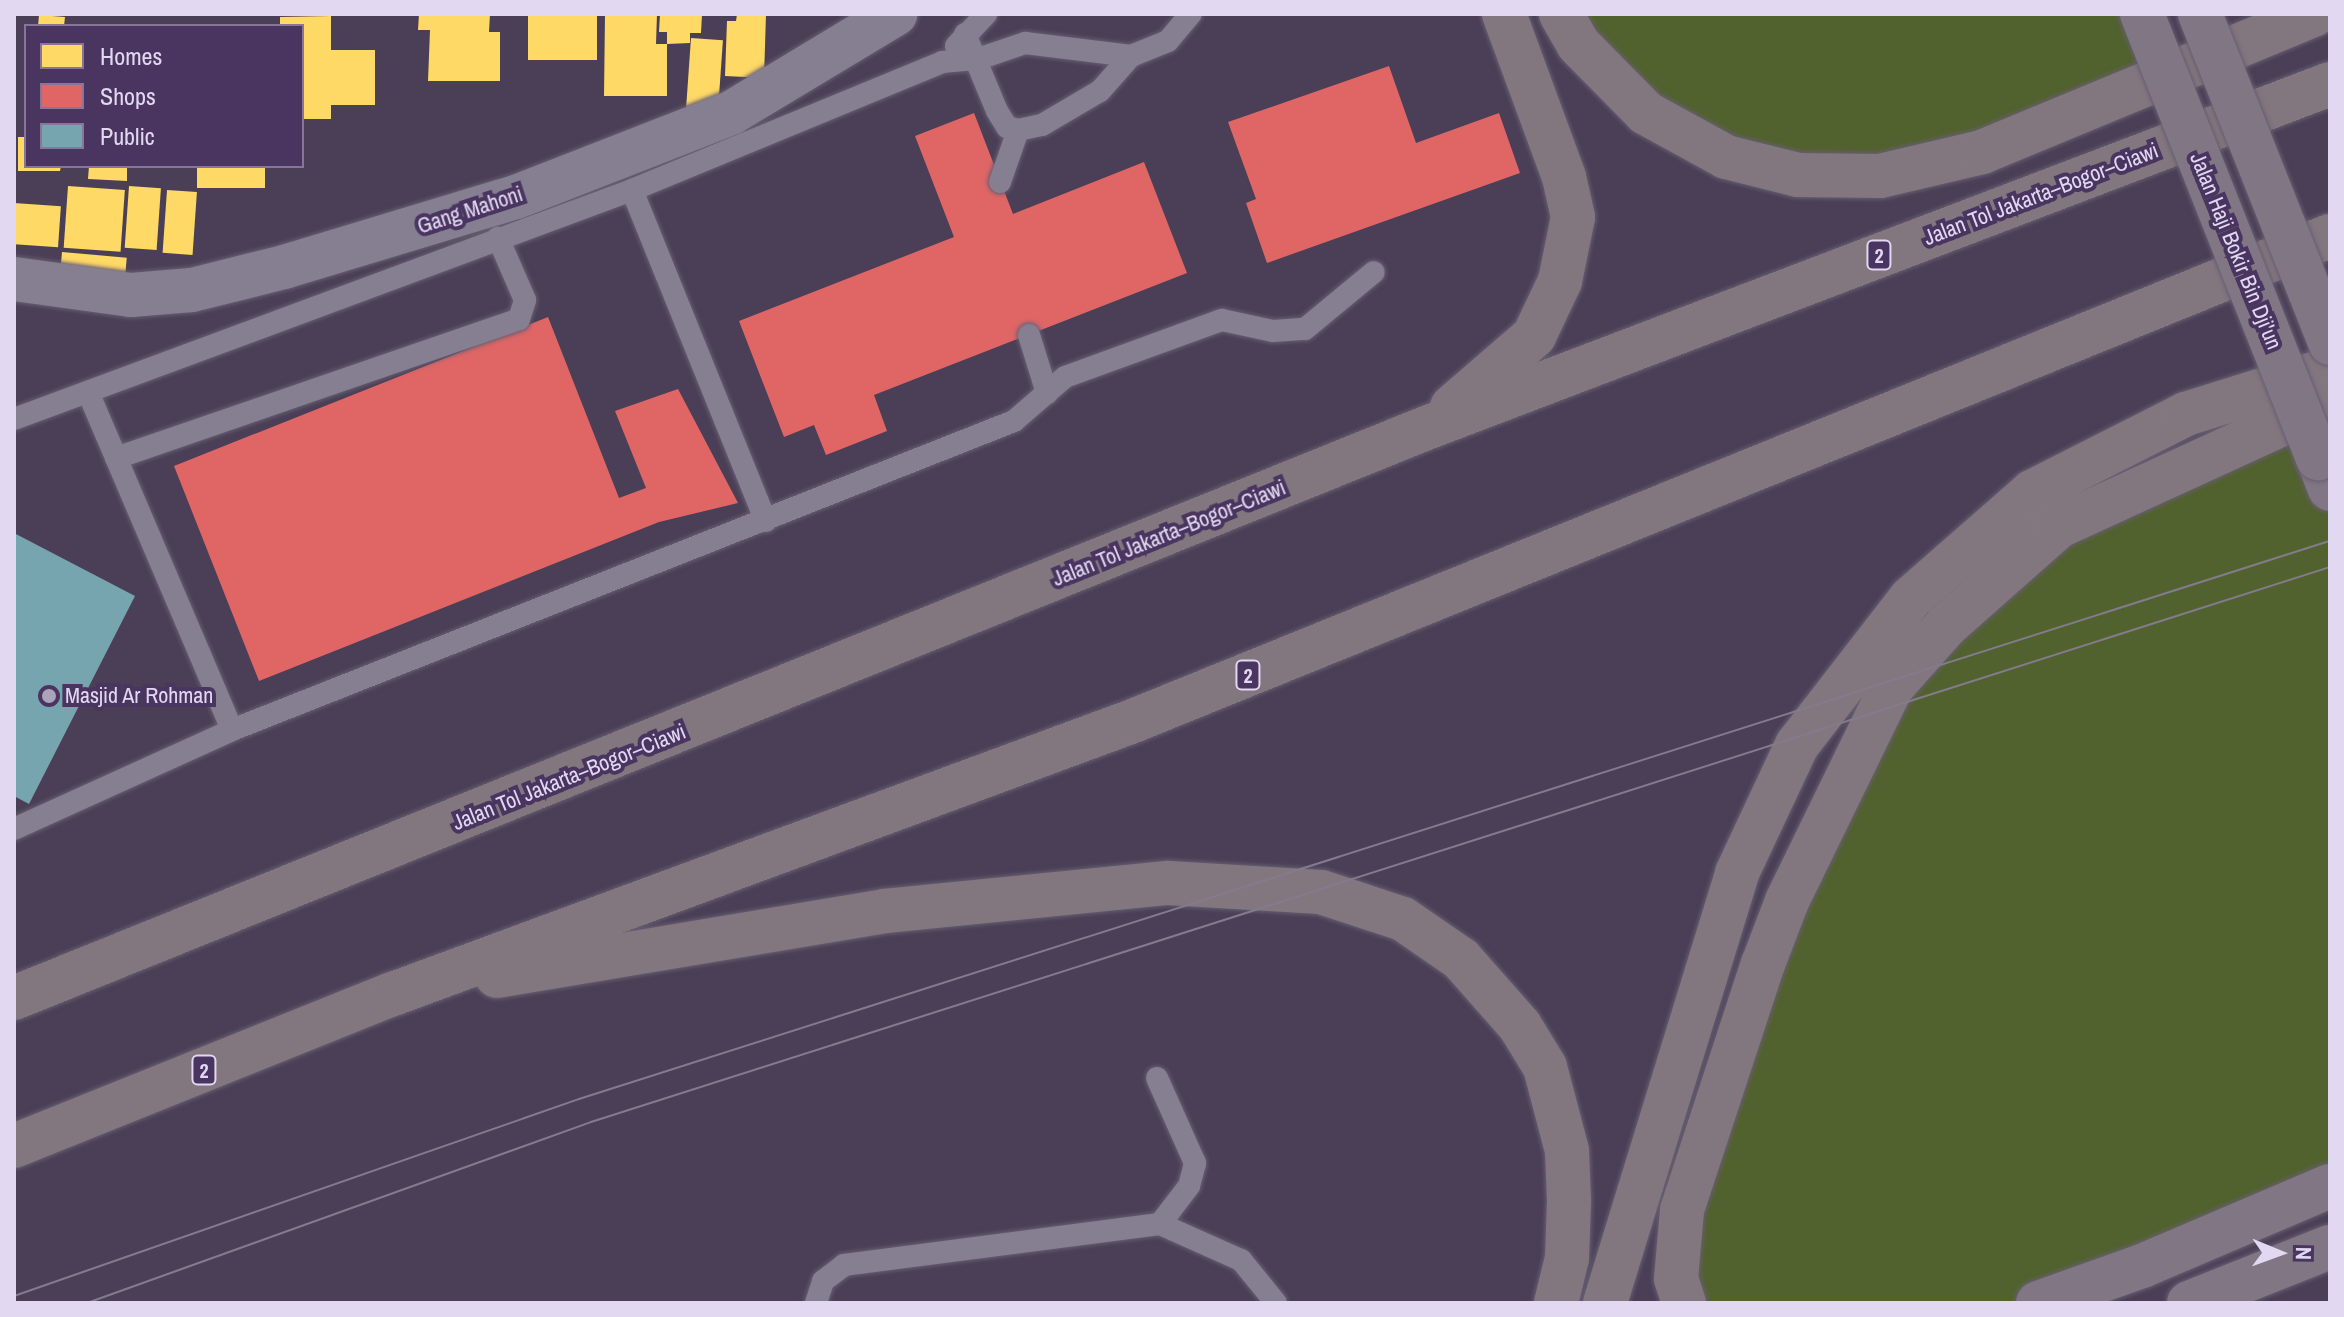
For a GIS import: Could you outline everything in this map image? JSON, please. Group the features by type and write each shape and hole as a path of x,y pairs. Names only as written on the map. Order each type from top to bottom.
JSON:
{"highway":[{"path":"1429,427 1534,336 1560,281 1573,217 1564,177 1504,14"},
{"path":"1561,14 1578,44 1646,113 1726,157 1798,175 1880,176 1982,152 2315,14"},
{"name":"Jalan Tol Jakarta–Bogor–Ciawi","path":"14,998 198,928 1429,427 2330,84"},
{"name":"2","path":"14,1146 393,994 1133,721 2330,236"},
{"path":"1605,1303 1737,873 1797,745 1911,598 2032,492 2186,414 2330,369"},
{"path":"1684,1303 1676,1279 1682,1210 1754,991 1787,901 1891,688 1946,626 2059,526 2330,402"},
{"path":"393,994 885,911 1168,883 1321,892 1403,919 1461,959 1520,1026 1545,1067 1564,1136 1569,1201 1567,1258 1556,1303"}],"main road":[{"name":"Jalan Haji Bokir Bin Dji'un","path":"2142,14 2324,474"},
{"path":"2200,14 2330,343"},
{"path":"2038,1303 2142,1266 2330,1186"},
{"path":"2189,1303 2330,1247"}],"street":[{"name":"Gang Mahoni","path":"14,279 131,295 192,290 284,267 516,197 731,113 895,14"}],"lane":[{"path":"942,62 986,14"},
{"path":"965,34 978,59 997,111 1007,127 1018,130 1042,125 1100,91 1131,56 1168,41 1191,14"},
{"path":"19,417 632,190 942,62 978,59 1025,43 1131,56"},
{"path":"1000,182 1018,130"},
{"path":"632,190 766,521"},
{"path":"116,458 519,319 525,300 498,238"},
{"path":"14,829 232,730 1014,421 1065,377 1222,320 1273,331 1305,329 1374,272"},
{"path":"1029,335 1047,393"},
{"path":"88,392 232,730"},
{"path":"1157,1078 1195,1163 1189,1186 1160,1224"},
{"path":"816,1303 823,1281 844,1265 1160,1224 1241,1260 1276,1303"}],"green space":[{"path":"1561,14 2142,14 2166,74 1982,152 1726,157"},
{"path":"2301,416 2330,491 2330,1186 2038,1303 1684,1303 1682,1210 1891,688 2059,526"}],"building: Homes":[{"path":"419,14 490,14 489,32 500,32 500,81 428,81 430,30 418,30"},
{"path":"528,14 597,14 597,60 528,60"},
{"path":"605,14 657,14 656,44 667,44 667,96 604,96"},
{"path":"660,14 702,14 701,33 690,33 690,43 667,44 667,32 659,32"},
{"path":"737,14 766,14 764,78 725,76 727,21 736,21"},
{"path":"39,15 65,17 64,24 38,24"},
{"path":"331,16 331,50 375,50 375,105 331,105 331,119 304,119 304,24 280,24 280,17"},
{"path":"691,38 723,40 718,116 686,114"},
{"path":"18,137 24,137 24,168 61,168 60,171 18,171"},
{"path":"89,168 127,168 127,181 88,179"},
{"path":"197,168 265,168 265,188 197,188"},
{"path":"68,186 125,190 121,252 64,248"},
{"path":"129,186 161,188 157,250 125,248"},
{"path":"167,190 197,192 193,255 163,253"},
{"path":"14,203 61,206 58,247 14,244"},
{"path":"62,252 127,258 125,283 60,277"}],"building: Shops":[{"path":"1389,66 1416,143 1499,113 1520,173 1267,263 1246,203 1256,199 1228,122"},
{"path":"974,113 1013,214 1144,162 1187,273 874,395 887,431 826,455 814,425 784,437 739,321 954,237 915,136"},
{"path":"548,317 619,498 646,488 615,411 678,389 738,503 659,522 259,681 174,466"}],"building: Public":[{"name":"Masjid Ar Rohman","path":"14,533 135,596 29,804 14,796"}],"tram line":[{"path":"14,1296 579,1099 2330,541"},
{"path":"87,1303 591,1122 2330,567"}],"place":[{"name":"Masjid Ar Rohman","path":"49,696"}]}
